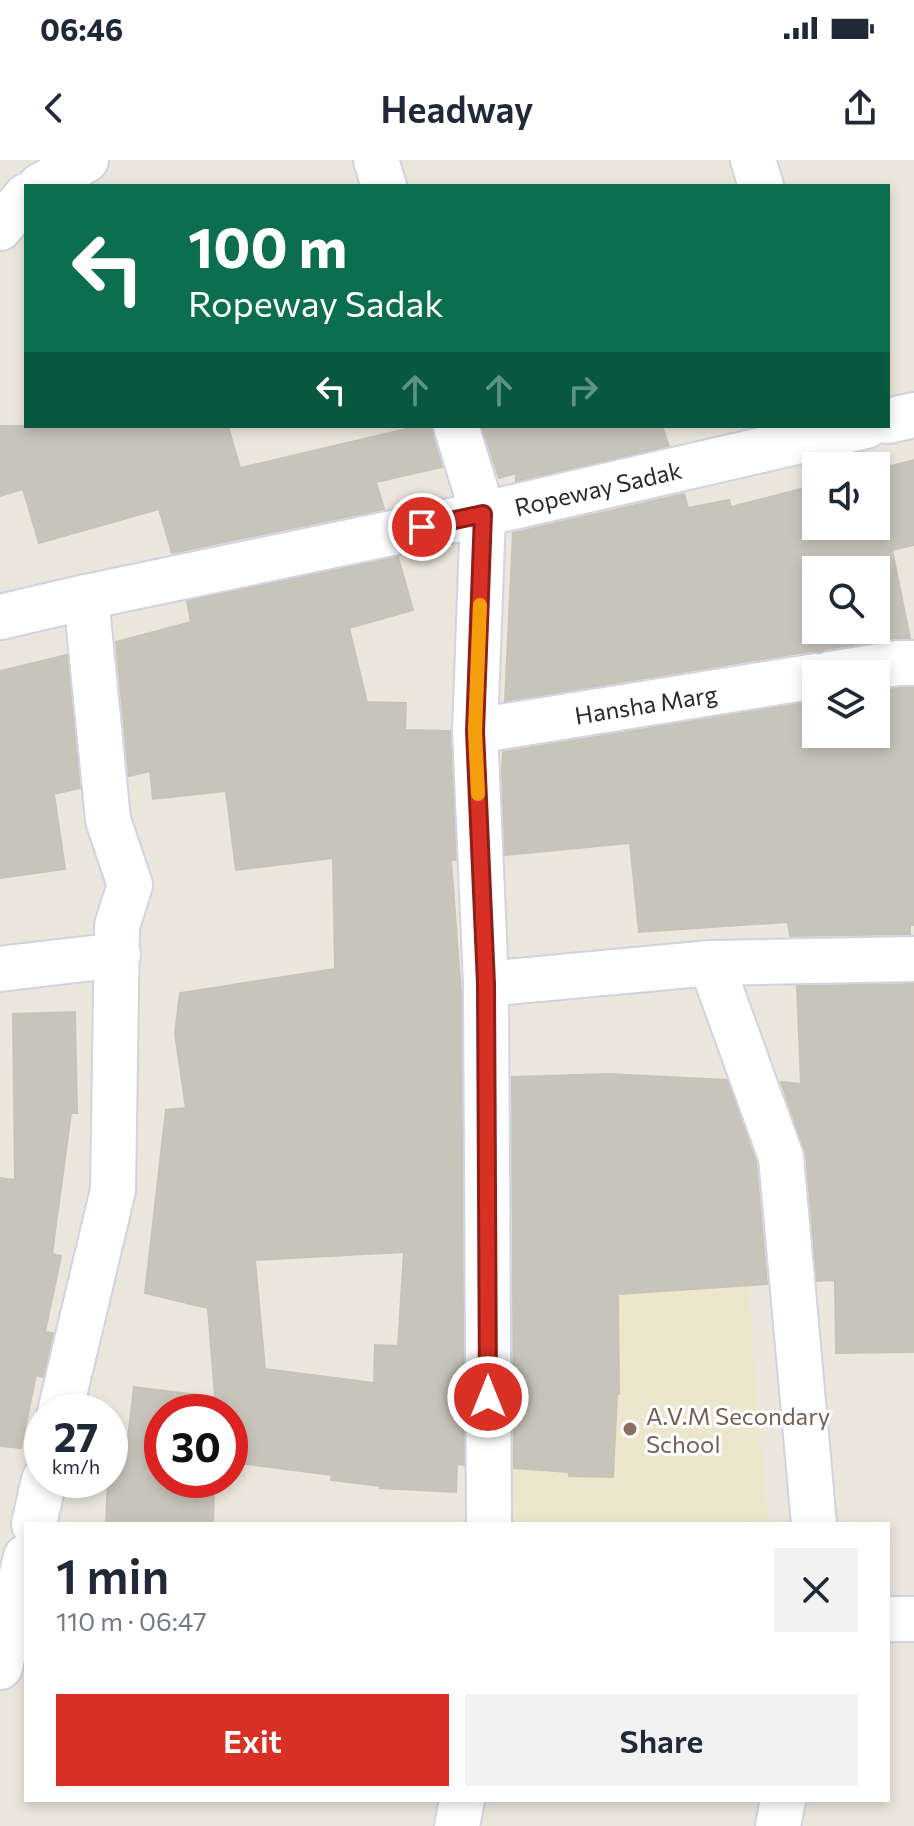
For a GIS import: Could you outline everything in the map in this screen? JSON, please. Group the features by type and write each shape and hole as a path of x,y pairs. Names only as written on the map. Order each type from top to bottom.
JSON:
{"street":[{"path":"44,184 86,160"},
{"path":"376,160 383,184"},
{"path":"753,160 760,184"},
{"path":"0,228 24,198"},
{"path":"890,421 914,415"},
{"path":"457,428 483,514 475,731 486,984 489,1522"},
{"name":"Ropeway Sadak","path":"0,617 483,514 818,431 847,428"},
{"path":"64,1394 113,1190 117,926 130,885 108,820 86,597"},
{"path":"890,664 914,663"},
{"name":"Hansha Marg","path":"475,731 802,678"},
{"path":"0,969 118,955"},
{"path":"486,984 711,963 914,959"},
{"path":"711,963 781,1157 814,1522"},
{"path":"34,1522 40,1498"},
{"path":"0,1667 24,1565"},
{"path":"890,1619 914,1619"},
{"path":"457,1826 462,1802"},
{"path":"778,1826 783,1802"}],"shaded area":[{"name":"A.V.M Secondary School","path":"742,1168 752,1338 768,1519 733,1522 499,1522 501,1299 603,1303"}],"building":[{"path":"0,426 229,428 240,468 410,428 432,428 442,467 376,482 384,509 172,553 159,509 39,543 23,489 0,496"},
{"path":"483,428 663,428 669,446 516,481 516,473 499,478"},
{"path":"914,460 914,545 892,550 910,638 890,639 890,556 802,556 802,644 857,644 505,701 513,533 684,494 688,508 729,500 731,507 802,489 802,540 890,540 890,466"},
{"path":"398,557 413,610 349,628 367,702 406,703 405,730 450,731 456,860 451,860 461,994 464,1465 457,1464 456,1492 380,1488 331,1480 332,1475 248,1464 248,1394 215,1394 208,1308 145,1293 166,1110 186,1108 175,1034 180,993 335,969 333,858 236,870 226,791 153,799 150,771 129,776 116,642 191,622 187,601","holes":["404,1252 398,1346 375,1345 374,1383 265,1369 255,1260"]},
{"path":"67,655 80,788 54,794 65,869 0,878 0,671"},
{"path":"914,688 914,925 910,925 910,934 790,936 788,922 639,932 630,843 505,855 503,752 802,703 802,748 890,748 890,690"},
{"path":"913,984 914,1352 836,1353 835,1280 817,1281 806,1154 781,1082 801,1084 797,986"},
{"path":"75,1012 77,1113 71,1113 52,1254 61,1256 45,1332 53,1333 43,1377 36,1375 32,1394 24,1394 21,1448 0,1446 0,1178 15,1180 13,1014"},
{"path":"609,1074 727,1080 756,1162 767,1284 618,1294 619,1394 613,1477 569,1476 569,1472 514,1468 512,1077"},
{"path":"134,1387 191,1394 144,1394 144,1498 214,1498 213,1522 106,1522 107,1498 128,1498 128,1437"}],"slow traffic":[{"path":"478,794 475,731 480,605"}],"place":[{"name":"A.V.M Secondary School","path":"630,1429"}],"route":[{"path":"422,527 483,514 475,731 486,984 488,1397"}]}
